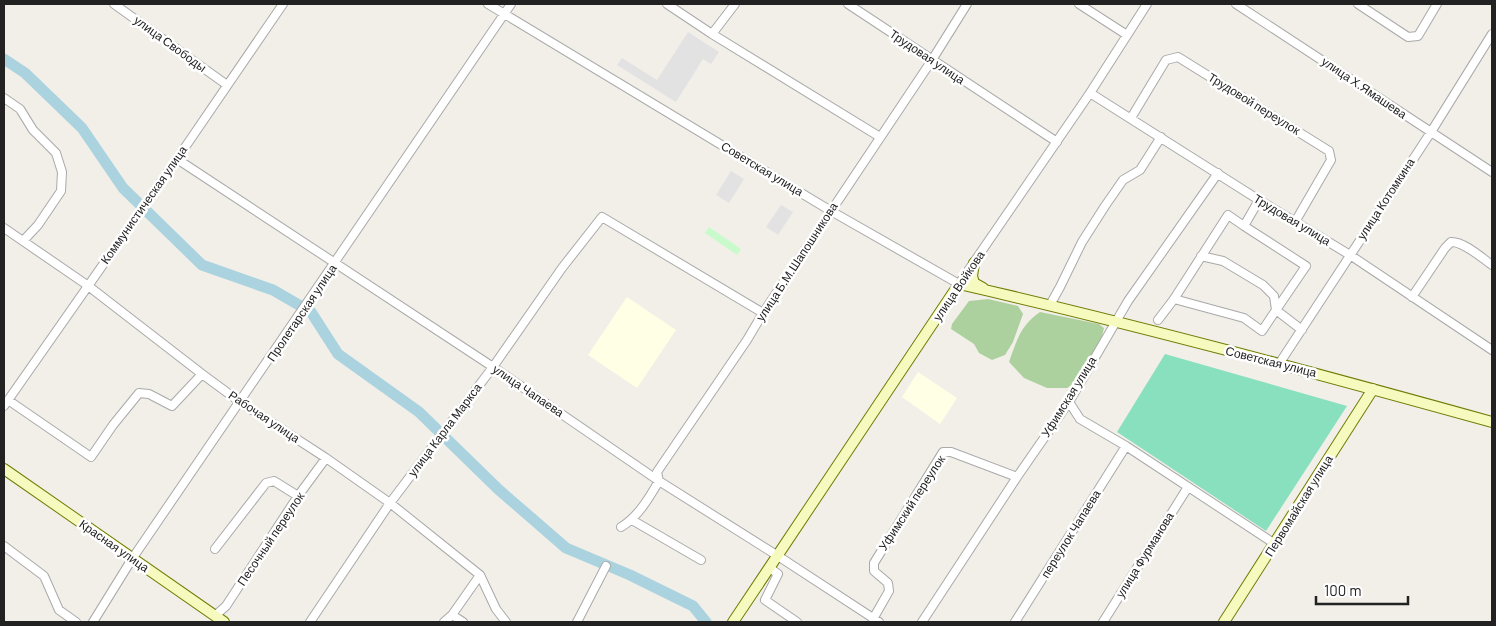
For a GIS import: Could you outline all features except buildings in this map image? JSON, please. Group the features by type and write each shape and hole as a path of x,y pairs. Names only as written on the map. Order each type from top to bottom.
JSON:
{"main road":[{"path":"974,264 972,276 974,283 986,290"},
{"name":"Советская улица","path":"959,284 1050,305 1279,364 1492,422"},
{"name":"улица Войкова","path":"734,621 959,284"},
{"path":"945,306 967,290 986,290"},
{"name":"Первомайская улица","path":"1224,622 1373,389"},
{"name":"Красная улица","path":"4,469 224,622"}],"street":[{"name":"улица Свободы","path":"114,4 227,85"},
{"name":"Коммунистическая улица","path":"6,403 177,159 282,4"},
{"name":"Советская улица","path":"488,4 831,211 959,284"},
{"name":"Пролетарская улица","path":"93,622 132,559 512,4"},
{"path":"667,4 712,34 880,137"},
{"path":"712,34 735,4"},
{"name":"Трудовая улица","path":"848,4 1057,142"},
{"name":"улица Б.М.Шапошникова","path":"621,527 632,520 659,481 657,472 747,340 967,4"},
{"path":"1079,4 1127,35"},
{"name":"улица Войкова","path":"959,284 1090,93 1147,4"},
{"name":"улица Х.Ямашева","path":"1236,4 1492,172"},
{"path":"1358,4 1408,37 1418,36 1438,4"},
{"name":"улица Котомкина","path":"1279,364 1492,34"},
{"name":"Трудовой переулок","path":"1131,118 1166,60 1178,57 1329,151 1331,160 1295,222"},
{"name":"Трудовая улица","path":"1090,93 1350,255 1492,350"},
{"path":"4,98 20,109 33,130 56,153 62,172 61,191 38,224 22,241"},
{"path":"1050,305 1082,242 1105,206 1123,180 1140,170 1160,137"},
{"name":"улица Чапаева","path":"177,159 336,262 659,481 876,620"},
{"name":"Уфимская улица","path":"922,622 1017,477 1069,402 1115,322 1218,173"},
{"path":"1244,226 1259,200"},
{"path":"1158,320 1228,215 1306,266 1262,331 1244,318 1174,298"},
{"name":"улица Карла Маркса","path":"310,622 390,503 493,367 562,268 602,216 763,313"},
{"name":"Рабочая улица","path":"4,228 87,285 240,402 326,458 390,503 480,575 496,609 506,622"},
{"path":"1412,297 1451,242 1462,245 1492,265"},
{"path":"1201,256 1223,260 1263,285 1274,296 1276,310 1302,330"},
{"path":"6,403 91,458 113,425 139,393 148,394 172,406 202,374"},
{"path":"1069,402 1080,419 1126,446 1275,544"},
{"name":"переулок Чапаева","path":"1015,622 1126,446"},
{"name":"Уфимский переулок","path":"876,620 889,590 888,583 874,571 874,563 942,452 951,452 1017,477"},
{"name":"Песочный переулок","path":"212,614 217,614 226,606 298,496 326,458"},
{"path":"215,549 266,483 274,481 298,496"},
{"name":"улица Фурманова","path":"1102,622 1188,487"},
{"path":"632,520 701,560"},
{"path":"4,546 44,576 59,610 76,622"},
{"path":"577,622 606,566"},
{"path":"770,568 778,574 765,600 796,622"},
{"path":"444,622 452,615 480,575"},
{"path":"452,615 463,622"}],"shaded area":[{"path":"688,32 719,52 711,64 703,59 676,102 617,65 622,58 657,80"},
{"path":"731,171 744,179 729,203 716,195"},
{"path":"781,205 793,212 778,235 766,227"},
{"path":"627,297 676,330 637,388 588,355"},
{"path":"918,372 957,398 940,424 902,397"}],"green space":[{"path":"709,227 741,249 737,255 705,233"},
{"path":"988,299 1018,306 1023,314 1013,342 1005,355 992,360 979,353 974,344 951,329 952,324 969,301"},
{"path":"1040,312 1099,324 1104,328 1101,341 1079,381 1067,388 1047,388 1024,378 1009,362 1017,340 1024,328"},
{"path":"1165,354 1347,406 1266,531 1117,432"}],"waterway":[{"path":"4,59 25,73 82,128 123,188 202,265 273,290 311,312 338,354 419,412 498,489 566,548 630,575 693,606 706,622"}]}
